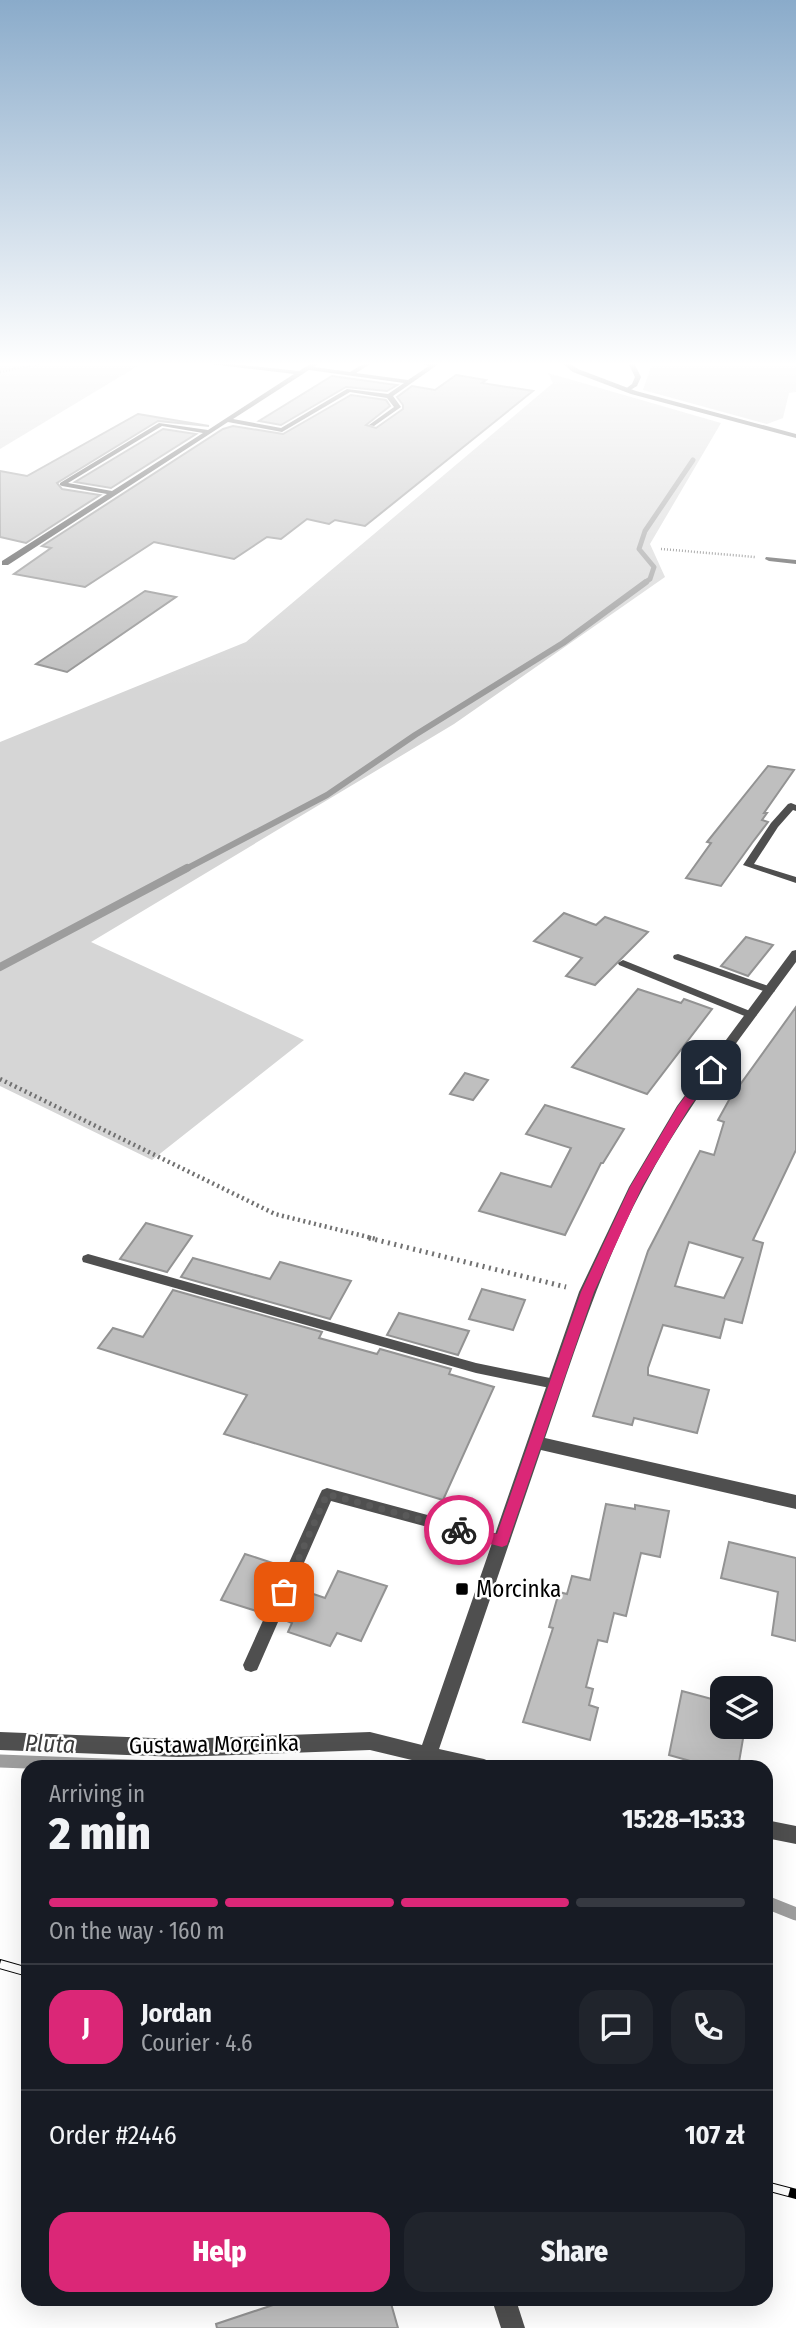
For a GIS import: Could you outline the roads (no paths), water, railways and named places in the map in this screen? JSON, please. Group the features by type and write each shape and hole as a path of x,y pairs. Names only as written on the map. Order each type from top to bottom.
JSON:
{"street":[{"path":"425,1760 587,1292 636,1187 684,1106 796,954"},
{"path":"535,1442 796,1502"},
{"name":"Gustawa Morcinka","path":"0,1741 178,1748 343,1740 393,1745 423,1760"},
{"path":"773,1830 796,1835"},
{"path":"506,2306 513,2328"}],"lane":[{"path":"86,470 62,484 113,493"},
{"path":"5,563 150,470"},
{"path":"769,559 796,562"},
{"path":"796,808 791,807 782,814 748,865 796,880"},
{"path":"678,957 770,990"},
{"path":"623,963 751,1015"},
{"path":"88,1259 476,1368 555,1384"},
{"path":"251,1665 327,1494 502,1541"}],"waterway":[{"path":"643,584 650,579 654,567 639,549 645,531 686,470"},
{"path":"184,870 327,795 415,735 563,643 646,582"},
{"path":"0,967 187,868"},
{"name":"Pluta","path":"0,1761 21,1762"},
{"name":"Pluta","path":"773,1905 796,1914"}],"railway":[{"path":"0,1964 21,1970"},
{"path":"773,2188 796,2194"}],"place":[{"name":"Morcinka","path":"462,1589"}]}
